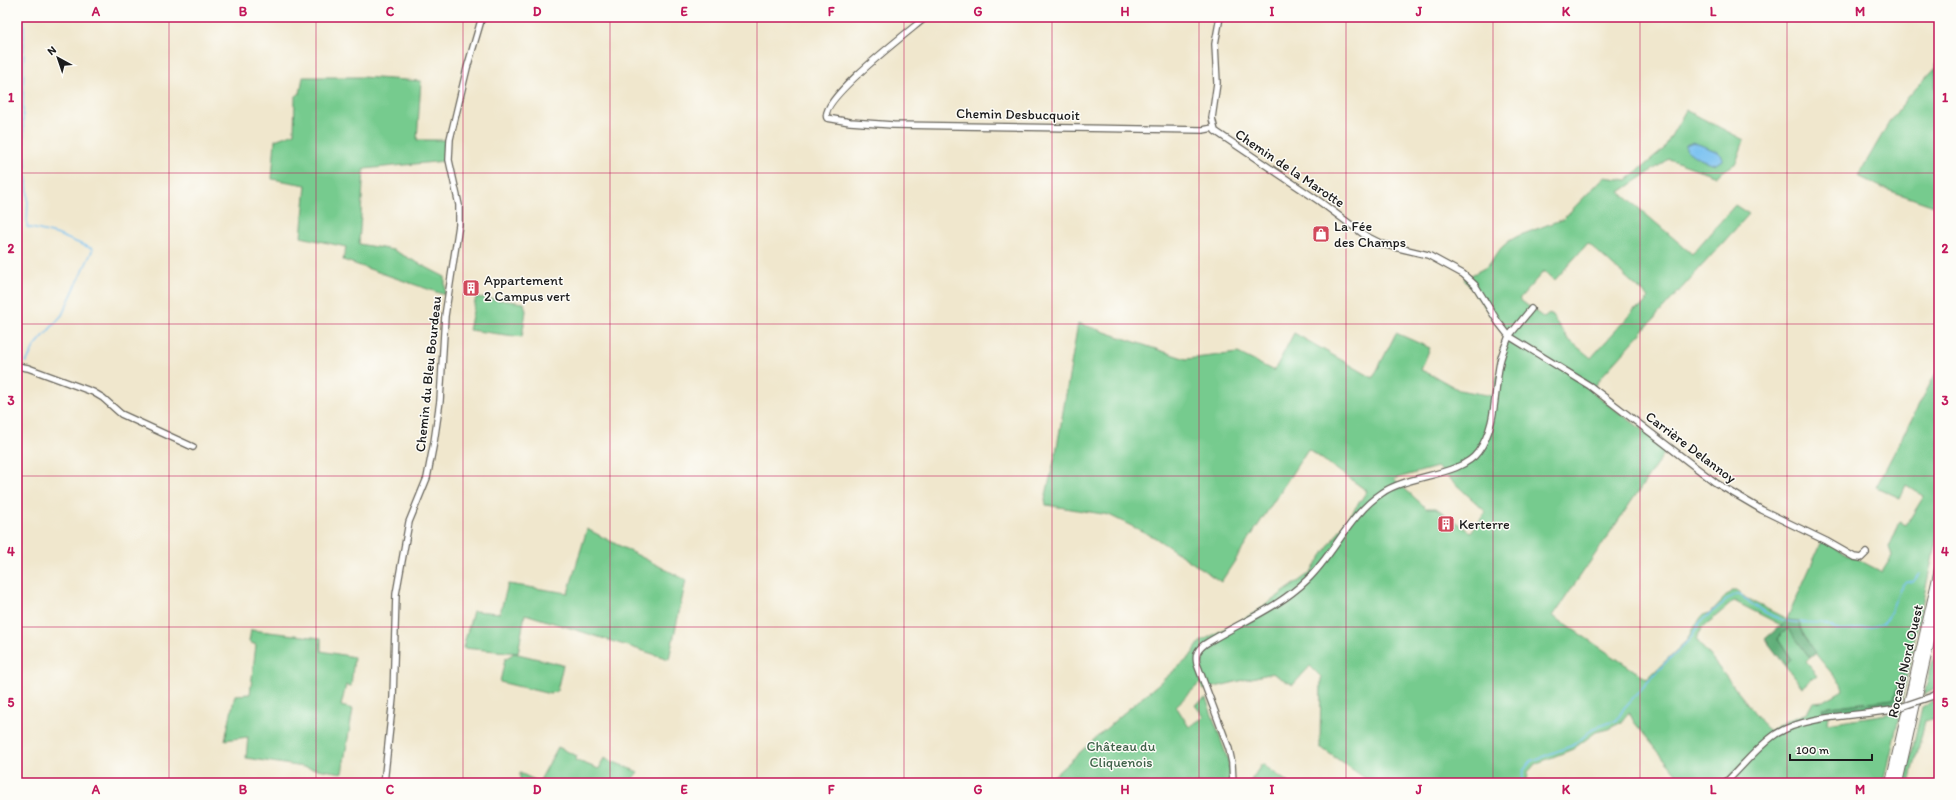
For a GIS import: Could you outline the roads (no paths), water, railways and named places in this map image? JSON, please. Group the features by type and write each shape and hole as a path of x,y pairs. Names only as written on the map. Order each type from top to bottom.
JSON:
{"highway":[{"name":"Rocade Nord Ouest","path":"1890,783 1939,569"},
{"name":"Rocade Nord Ouest","path":"1898,783 1939,602"}],"street":[{"name":"Chemin du Bleu Bourdeau","path":"384,783 393,698 396,594 409,522 428,474 434,442 440,395 446,310 459,224 459,205 449,160 450,139 467,68 482,17"},
{"name":"Chemin Desbucquoit","path":"926,17 863,70 831,102 826,114 827,118 832,120 881,124 1203,130 1214,128"},
{"path":"1214,128 1212,118 1218,74 1215,40 1220,17"},
{"name":"Chemin de la Marotte","path":"1214,128 1220,135 1313,197 1366,236 1382,244 1428,255 1463,274 1475,285 1498,322 1509,336"},
{"path":"1233,783 1232,763 1229,749 1197,664 1198,651 1209,642 1275,605 1300,587 1314,573 1361,512 1382,492 1397,485 1462,465 1474,456 1484,442 1490,424 1500,362 1509,336 1531,309"},
{"name":"Carrière Delannoy","path":"1509,336 1590,386 1716,483 1762,510 1826,541 1854,557 1861,558 1866,553"},
{"path":"17,366 33,370 93,392 103,398 121,414 193,447"},
{"path":"1726,783 1764,744 1790,727 1812,721 1892,710 1933,696 1939,692"}],"water":[{"path":"1693,142 1718,152 1722,156 1722,160 1716,164 1696,157 1686,149 1686,145"}],"waterway":[{"path":"24,17 23,120 28,197 27,227 56,234 93,249 62,315 34,347 26,363"},
{"path":"1522,783 1523,771 1531,761 1571,746 1578,742 1592,729 1617,720 1624,708 1666,662 1689,640 1700,622 1733,595 1740,595 1751,604 1780,619 1797,622 1823,623 1838,630 1854,630 1880,625 1883,623 1889,615 1902,586 1906,581 1913,582 1919,574"}],"place":[{"name":"La Fée des Champs","path":"1321,234"},
{"name":"Appartement 2 Campus vert","path":"471,288"},
{"name":"Kerterre","path":"1446,524"}],"park label":[{"name":"Château du Cliquenois","path":"1121,754"}]}
